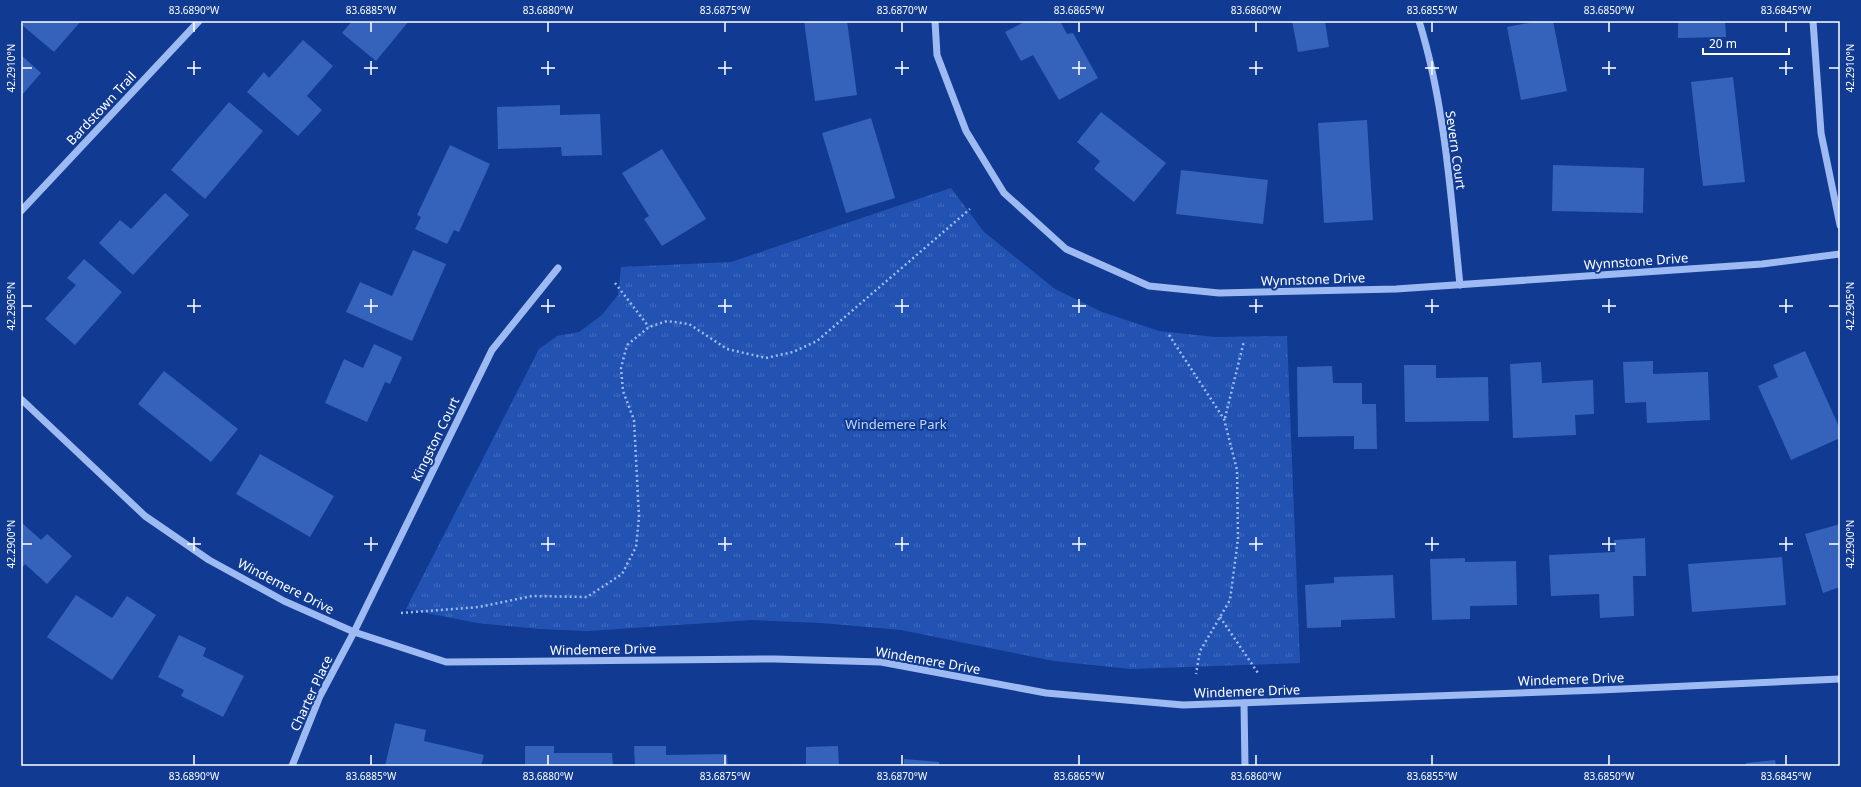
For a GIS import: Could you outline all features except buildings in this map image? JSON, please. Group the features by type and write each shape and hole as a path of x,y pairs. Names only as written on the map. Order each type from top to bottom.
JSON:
{"street":[{"name":"Bardstown Trail","path":"21,211 199,21"},
{"name":"Wynnstone Drive","path":"935,21 937,55 966,131 1004,193 1066,249 1149,286 1220,294 1388,289 1762,264 1840,254"},
{"name":"Severn Court","path":"1419,21 1427,49 1447,162 1460,285"},
{"path":"1813,21 1821,133 1840,225"},
{"name":"Kingston Court","path":"354,632 492,350 558,268"},
{"name":"Windemere Drive","path":"21,398 144,516 215,564 284,601 354,632 446,662 775,659 881,662 1046,693 1183,705 1840,679"},
{"name":"Charter Place","path":"292,766 320,696 354,632"},
{"path":"1244,703 1245,766"}],"path":[{"path":"401,613 479,607 532,596 587,597 622,574 636,547 639,517 634,420 624,391 621,368 627,345 649,327 667,321 689,324 727,349 766,358 793,352 817,341 970,209"},
{"path":"615,282 649,327"},
{"path":"1168,335 1224,419 1237,470 1238,539 1230,600 1200,651 1196,674"},
{"path":"1224,419 1244,341"},
{"path":"1220,617 1258,673"}],"green space":[{"name":"Windemere Park","path":"951,188 984,232 1055,289 1102,312 1159,331 1215,337 1287,336 1300,663 1131,669 1054,661 901,630 822,623 752,620 588,631 540,629 477,623 406,609 539,349 557,336 579,332 602,315 618,295 621,267 731,262"}]}
